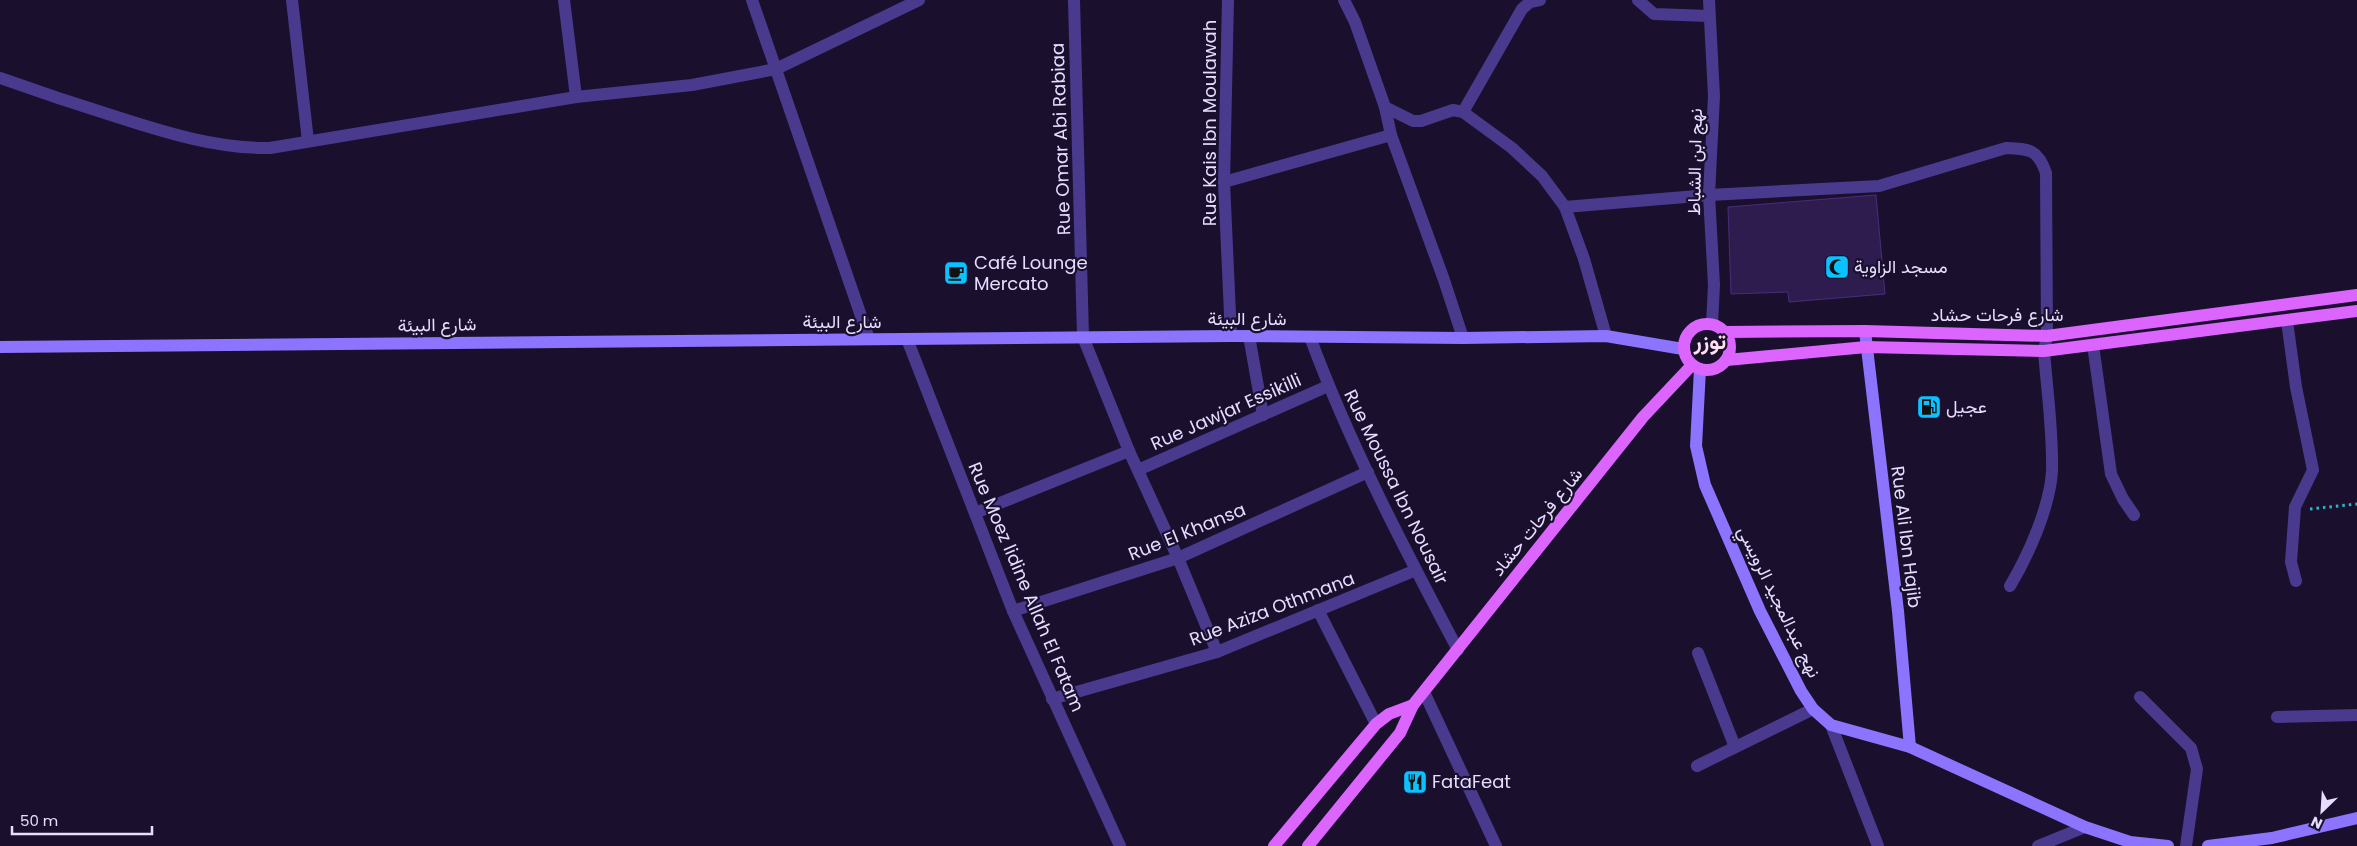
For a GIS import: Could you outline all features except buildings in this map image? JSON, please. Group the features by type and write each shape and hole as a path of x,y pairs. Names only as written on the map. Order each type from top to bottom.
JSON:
{"main road":[{"name":"شارع فرحات حشاد","path":"1725,332 1865,331 2047,336 2357,295"},
{"name":"شارع فرحات حشاد","path":"1727,360 1866,347 2044,351 2357,311"},
{"path":"1712,324 1725,332 1730,345 1727,360 1715,369 1696,367 1683,349 1686,336 1691,329 1697,325 1712,324"},
{"name":"Rue Ali Ibn Hajib","path":"1865,331 1898,612 1910,747"},
{"name":"شارع البيئة","path":"0,347 1084,337 1463,338 1606,336 1683,349"},
{"name":"شارع فرحات حشاد","path":"1308,846 1400,733 1414,705 1424,692 1643,417 1696,367"},
{"name":"نهج عبدالمجيد الرويسي","path":"1696,367 1696,446 1705,486 1760,611 1813,709 1831,725 1910,747 2085,827 2130,842 2168,846"},
{"path":"1274,846 1376,724 1389,714 1414,705"},
{"path":"2208,846 2272,838 2357,818"}],"street":[{"path":"292,0 308,141"},
{"path":"564,0 576,96"},
{"path":"752,0 869,339"},
{"path":"0,78 138,124 202,141 237,148 270,148 576,96 692,85 776,69 919,0"},
{"name":"Rue Omar Abi Rabiaa","path":"1074,0 1084,337"},
{"name":"Rue Kais Ibn Moulawah","path":"1228,0 1224,182 1230,336"},
{"path":"1344,0 1355,22 1385,107 1391,135 1463,338"},
{"path":"1464,112 1522,9 1530,2 1540,0"},
{"path":"1638,0 1654,14 1709,16"},
{"name":"نهج ابن الشباط","path":"1709,0 1714,96 1710,195 1714,284 1712,324"},
{"path":"1385,107 1412,120 1421,122 1453,110 1464,112 1512,148 1542,176 1565,207 1584,259 1606,336"},
{"path":"1224,182 1391,135"},
{"path":"1565,207 1710,195 1879,186 2006,148 2027,149 2036,154 2042,162 2046,173 2047,336 2044,351 2051,439 2050,484 2043,511 2022,566 2010,586"},
{"path":"2287,321 2296,387 2313,470 2306,487 2298,498 2295,510 2291,562 2296,580"},
{"path":"1249,336 1263,415"},
{"path":"1084,337 1138,470 1178,558 1217,652"},
{"name":"Rue Moussa Ibn Nousair","path":"1310,337 1328,386 1368,472 1458,650"},
{"name":"Rue Moez lidine Allah El Fatam","path":"906,339 1013,611 1120,846"},
{"path":"2093,345 2111,474 2123,499 2134,515"},
{"name":"Rue Jawjar Essikilli","path":"1138,470 1328,386"},
{"name":"Rue Jawjar Essikilli","path":"975,514 1130,451"},
{"name":"Rue El Khansa","path":"1013,611 1178,558 1368,472"},
{"name":"Rue Aziza Othmana","path":"1052,699 1217,652 1416,570"},
{"path":"1318,610 1376,724"},
{"path":"1698,653 1735,747"},
{"path":"1424,692 1496,846"},
{"path":"2140,697 2191,748 2197,769 2186,846"},
{"path":"1697,766 1813,709"},
{"path":"2276,717 2357,715"},
{"path":"1831,725 1878,846"},
{"path":"2038,846 2085,827"}],"path":[{"path":"2295,510 2357,504"}],"place":[{"name":"مسجد الزاوية","path":"1837,267"},
{"name":"Café Lounge Mercato","path":"956,273"},
{"name":"عجيل","path":"1929,407"},
{"name":"FataFeat","path":"1415,782"}],"district":[{"name":"توزر","path":"1710,341"}]}
